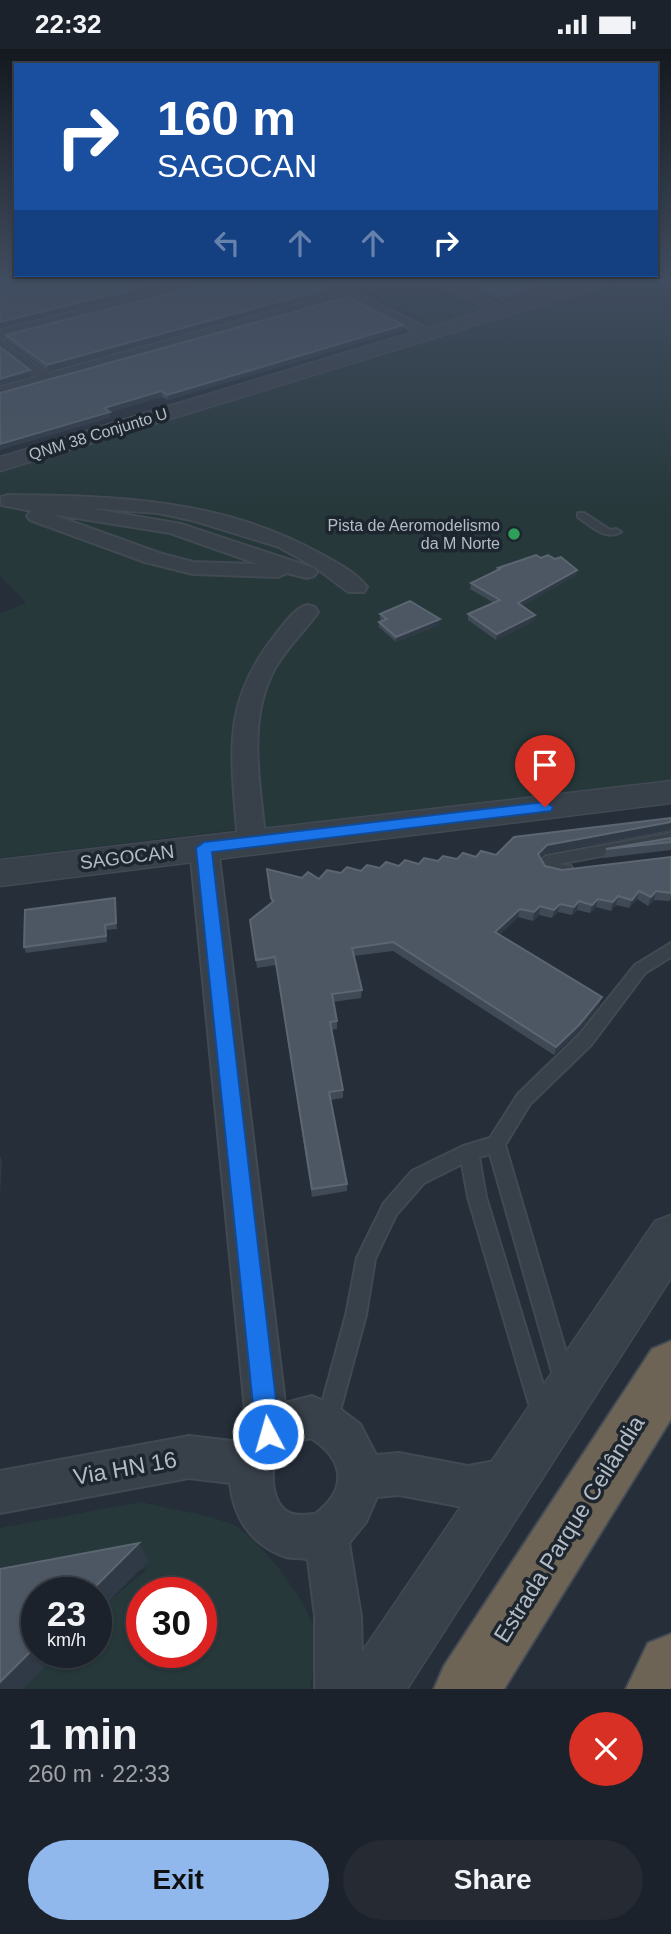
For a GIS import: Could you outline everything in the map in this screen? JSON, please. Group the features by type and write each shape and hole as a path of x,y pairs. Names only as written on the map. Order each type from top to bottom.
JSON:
{"highway":[{"name":"Estrada Parque Ceilândia","path":"467,1689 671,1368"},
{"path":"659,1689 671,1666"}],"street":[{"path":"21,359 47,379"},
{"path":"0,392 120,359"},
{"name":"QNM 38 Conjunto U","path":"0,464 345,359"},
{"path":"3,499 71,530 173,563 214,570 307,572"},
{"path":"3,499 175,528 284,567"},
{"path":"3,499 111,502 158,507 200,516 285,543 322,563 356,587 335,578 284,567 229,562 173,563"},
{"path":"253,843 247,720 253,689 286,636 307,612"},
{"name":"SAGOCAN","path":"0,873 671,792"},
{"path":"204,848 260,1449 250,1483 254,1501 262,1517 275,1529 291,1537 308,1538 327,1544 334,1577 341,1642 339,1689"},
{"path":"372,1689 671,1237"},
{"path":"260,1449 281,1423 312,1417 327,1422 340,1431 351,1444 357,1460 359,1478 356,1496 344,1518 324,1534 308,1538"},
{"name":"Via HN 16","path":"0,1492 188,1457 260,1449"},
{"path":"359,1478 399,1474 468,1487 512,1479"}],"lane":[{"path":"581,515 608,533 616,532"},
{"path":"602,866 560,871 550,868 546,861 671,838"},
{"path":"327,1422 356,1315 366,1258 390,1209 418,1177 469,1152 496,1144 524,1099 585,1039 640,969 671,949"},
{"path":"496,1144 557,1411"},
{"path":"469,1152 477,1197 557,1411"}],"shaded area":[{"path":"372,359 671,359 671,783 260,832 235,830 0,858 0,613 26,603 0,576 0,471"},
{"path":"141,1502 229,1523 253,1540 280,1570 310,1618 315,1644 310,1689 5,1689 30,1668 112,1668 112,1599 126,1587 126,1668 217,1668 217,1577 138,1577 147,1569 103,1577 21,1577 21,1592 0,1596 0,1528"}],"building":[{"path":"0,359 15,359 30,370 0,379"},
{"path":"38,359 71,359 47,365"},
{"path":"125,359 290,359 167,395 161,391 104,408 110,412 0,444 0,393"},
{"path":"536,555 541,558 548,555 555,559 561,557 577,570 518,603 535,615 497,634 468,614 500,600 471,583 500,569 498,568"},
{"path":"410,601 440,619 396,637 379,622 387,619 380,614"},
{"path":"671,818 671,822 547,845 538,854 545,866 562,870 671,857 671,893 656,891 651,897 639,891 632,900 618,896 613,902 598,899 592,905 579,901 574,907 560,904 554,910 540,906 534,912 520,909 495,932 602,997 556,1047 393,942 352,948 362,990 332,994 337,1021 330,1022 343,1090 329,1092 347,1184 312,1189 275,957 256,960 250,920 274,901 271,898 267,869 302,878 308,872 319,879 327,870 341,873 347,867 361,871 367,865 380,868 386,862 399,866 405,860 419,864 424,858 438,861 443,856 457,859 463,853 476,857 481,851 496,855 514,837"},
{"path":"671,838 671,842 606,849"},
{"path":"115,898 116,923 105,925 106,936 24,947 25,910"},
{"path":"139,1543 105,1577 21,1577 21,1661 0,1682 0,1569"}],"place":[{"name":"Pista de Aeromodelismo da M Norte","path":"514,534"}],"route":[{"path":"268,1434 204,848 545,807"}]}
